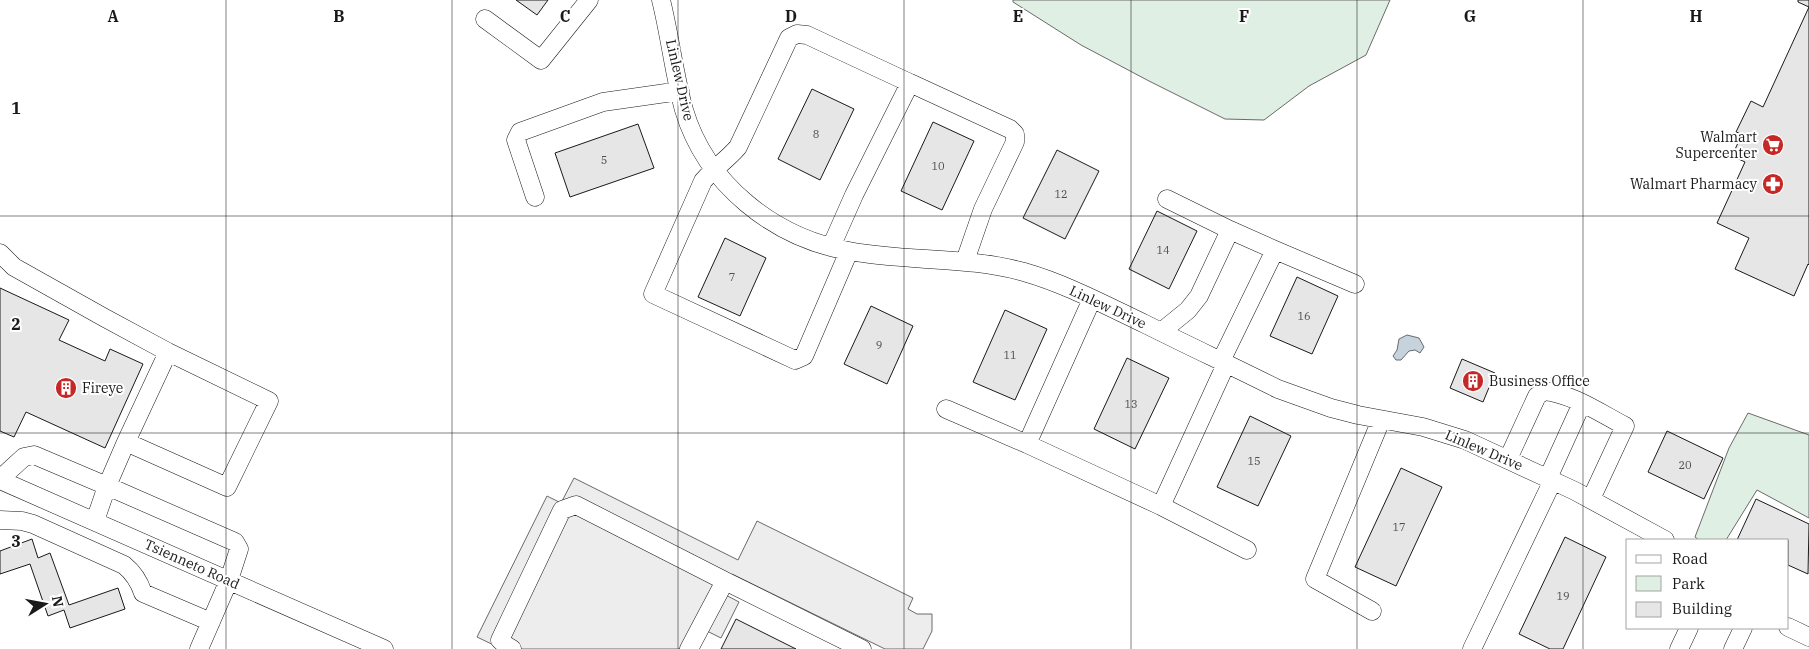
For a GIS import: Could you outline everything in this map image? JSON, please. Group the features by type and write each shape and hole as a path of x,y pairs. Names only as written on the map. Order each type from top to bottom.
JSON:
{"street":[{"path":"485,19 541,60 589,0"},
{"name":"Linlew Drive","path":"661,0 680,91 692,132 714,168 738,197 773,224 801,237 849,251 965,261 1022,272 1067,287 1278,389 1358,415 1444,432 1508,459 1591,499 1663,539"},
{"path":"849,251 804,356 795,360 653,294 703,181 714,168 730,157 738,147 789,38 797,34 807,35 1010,129 1015,134 1015,142 983,208 965,261"},
{"path":"831,247 854,195 910,83"},
{"path":"536,198 516,140 520,132 603,102 680,91"},
{"path":"1167,199 1230,230 1355,284"},
{"path":"1162,332 1188,310 1199,296 1230,230"},
{"path":"1161,506 1275,250"},
{"path":"0,253 14,267 168,352 269,401 227,487 126,442"},
{"path":"1027,444 1092,299"},
{"path":"95,521 126,442 168,352"},
{"path":"1508,459 1537,396 1544,391 1553,392 1582,403 1625,426 1591,499"},
{"path":"1472,649 1551,479 1582,403"},
{"path":"946,409 1161,506 1247,550"},
{"path":"1372,611 1314,579 1381,420"},
{"path":"0,480 24,457 34,455 235,542 239,549 229,580 199,649"},
{"name":"Tsienneto Road","path":"0,480 384,649"},
{"path":"501,646 562,510 576,505 862,649"},
{"path":"0,520 22,521 33,524 124,565 138,580 143,593 211,622"},
{"path":"689,649 725,581"},
{"path":"1789,627 1809,637"},
{"path":"1679,649 1689,629"},
{"path":"1733,649 1743,629"}],"green space":[{"path":"1013,0 1390,0 1366,55 1309,86 1264,120 1225,119 1081,45 1013,2"},
{"path":"1748,413 1809,435 1809,518 1757,490 1727,539 1698,539 1695,537 1729,448"}],"shaded area":[{"path":"1407,335 1419,338 1424,347 1420,353 1415,350 1409,351 1401,360 1396,360 1393,356 1397,350 1399,339"},
{"path":"574,478 738,560 757,521 913,598 908,609 917,614 932,614 932,631 923,649 885,649 732,574 722,593 739,602 721,638 693,624 680,649 502,649 477,637 547,496 561,503"}],"building":[{"path":"516,0 548,0 537,15"},
{"path":"1798,0 1809,0 1809,7 1798,2"},
{"name":"Walmart Supercenter","path":"1809,7 1809,265 1794,296 1735,269 1749,238 1717,223 1745,162 1732,156 1742,134 1736,132 1751,101 1763,107"},
{"path":"812,89 854,109 820,180 778,159"},
{"path":"933,122 974,141 942,210 901,191"},
{"path":"638,124 654,168 570,197 555,153"},
{"path":"1057,150 1099,171 1065,239 1023,218"},
{"path":"1157,211 1197,231 1169,289 1129,269"},
{"path":"725,238 766,258 740,316 698,297"},
{"path":"1297,277 1338,296 1312,354 1270,336"},
{"name":"Fireye","path":"0,288 69,320 59,340 105,361 110,349 143,364 105,448 26,412 14,437 0,431"},
{"path":"871,306 913,326 887,384 844,364"},
{"path":"1005,310 1047,329 1015,400 973,382"},
{"path":"1127,358 1169,378 1135,449 1094,429"},
{"name":"Business Office","path":"1462,359 1495,373 1483,402 1450,388"},
{"path":"1250,416 1291,436 1258,506 1217,487"},
{"path":"1667,431 1723,458 1704,499 1648,472"},
{"path":"1401,468 1442,487 1396,586 1355,567"},
{"path":"1756,499 1809,524 1808,574 1789,565 1789,539 1737,539"},
{"path":"1565,537 1606,557 1563,649 1550,649 1519,634"},
{"path":"32,539 38,558 50,553 69,605 118,588 125,609 70,628 64,610 48,616 30,564 0,574 0,551"},
{"path":"736,619 796,649 721,649"}],"place":[{"name":"Walmart Supercenter","path":"1773,145"},
{"name":"Walmart Pharmacy","path":"1773,184"},
{"name":"Business Office","path":"1473,381"},
{"name":"Fireye","path":"66,388"}]}
